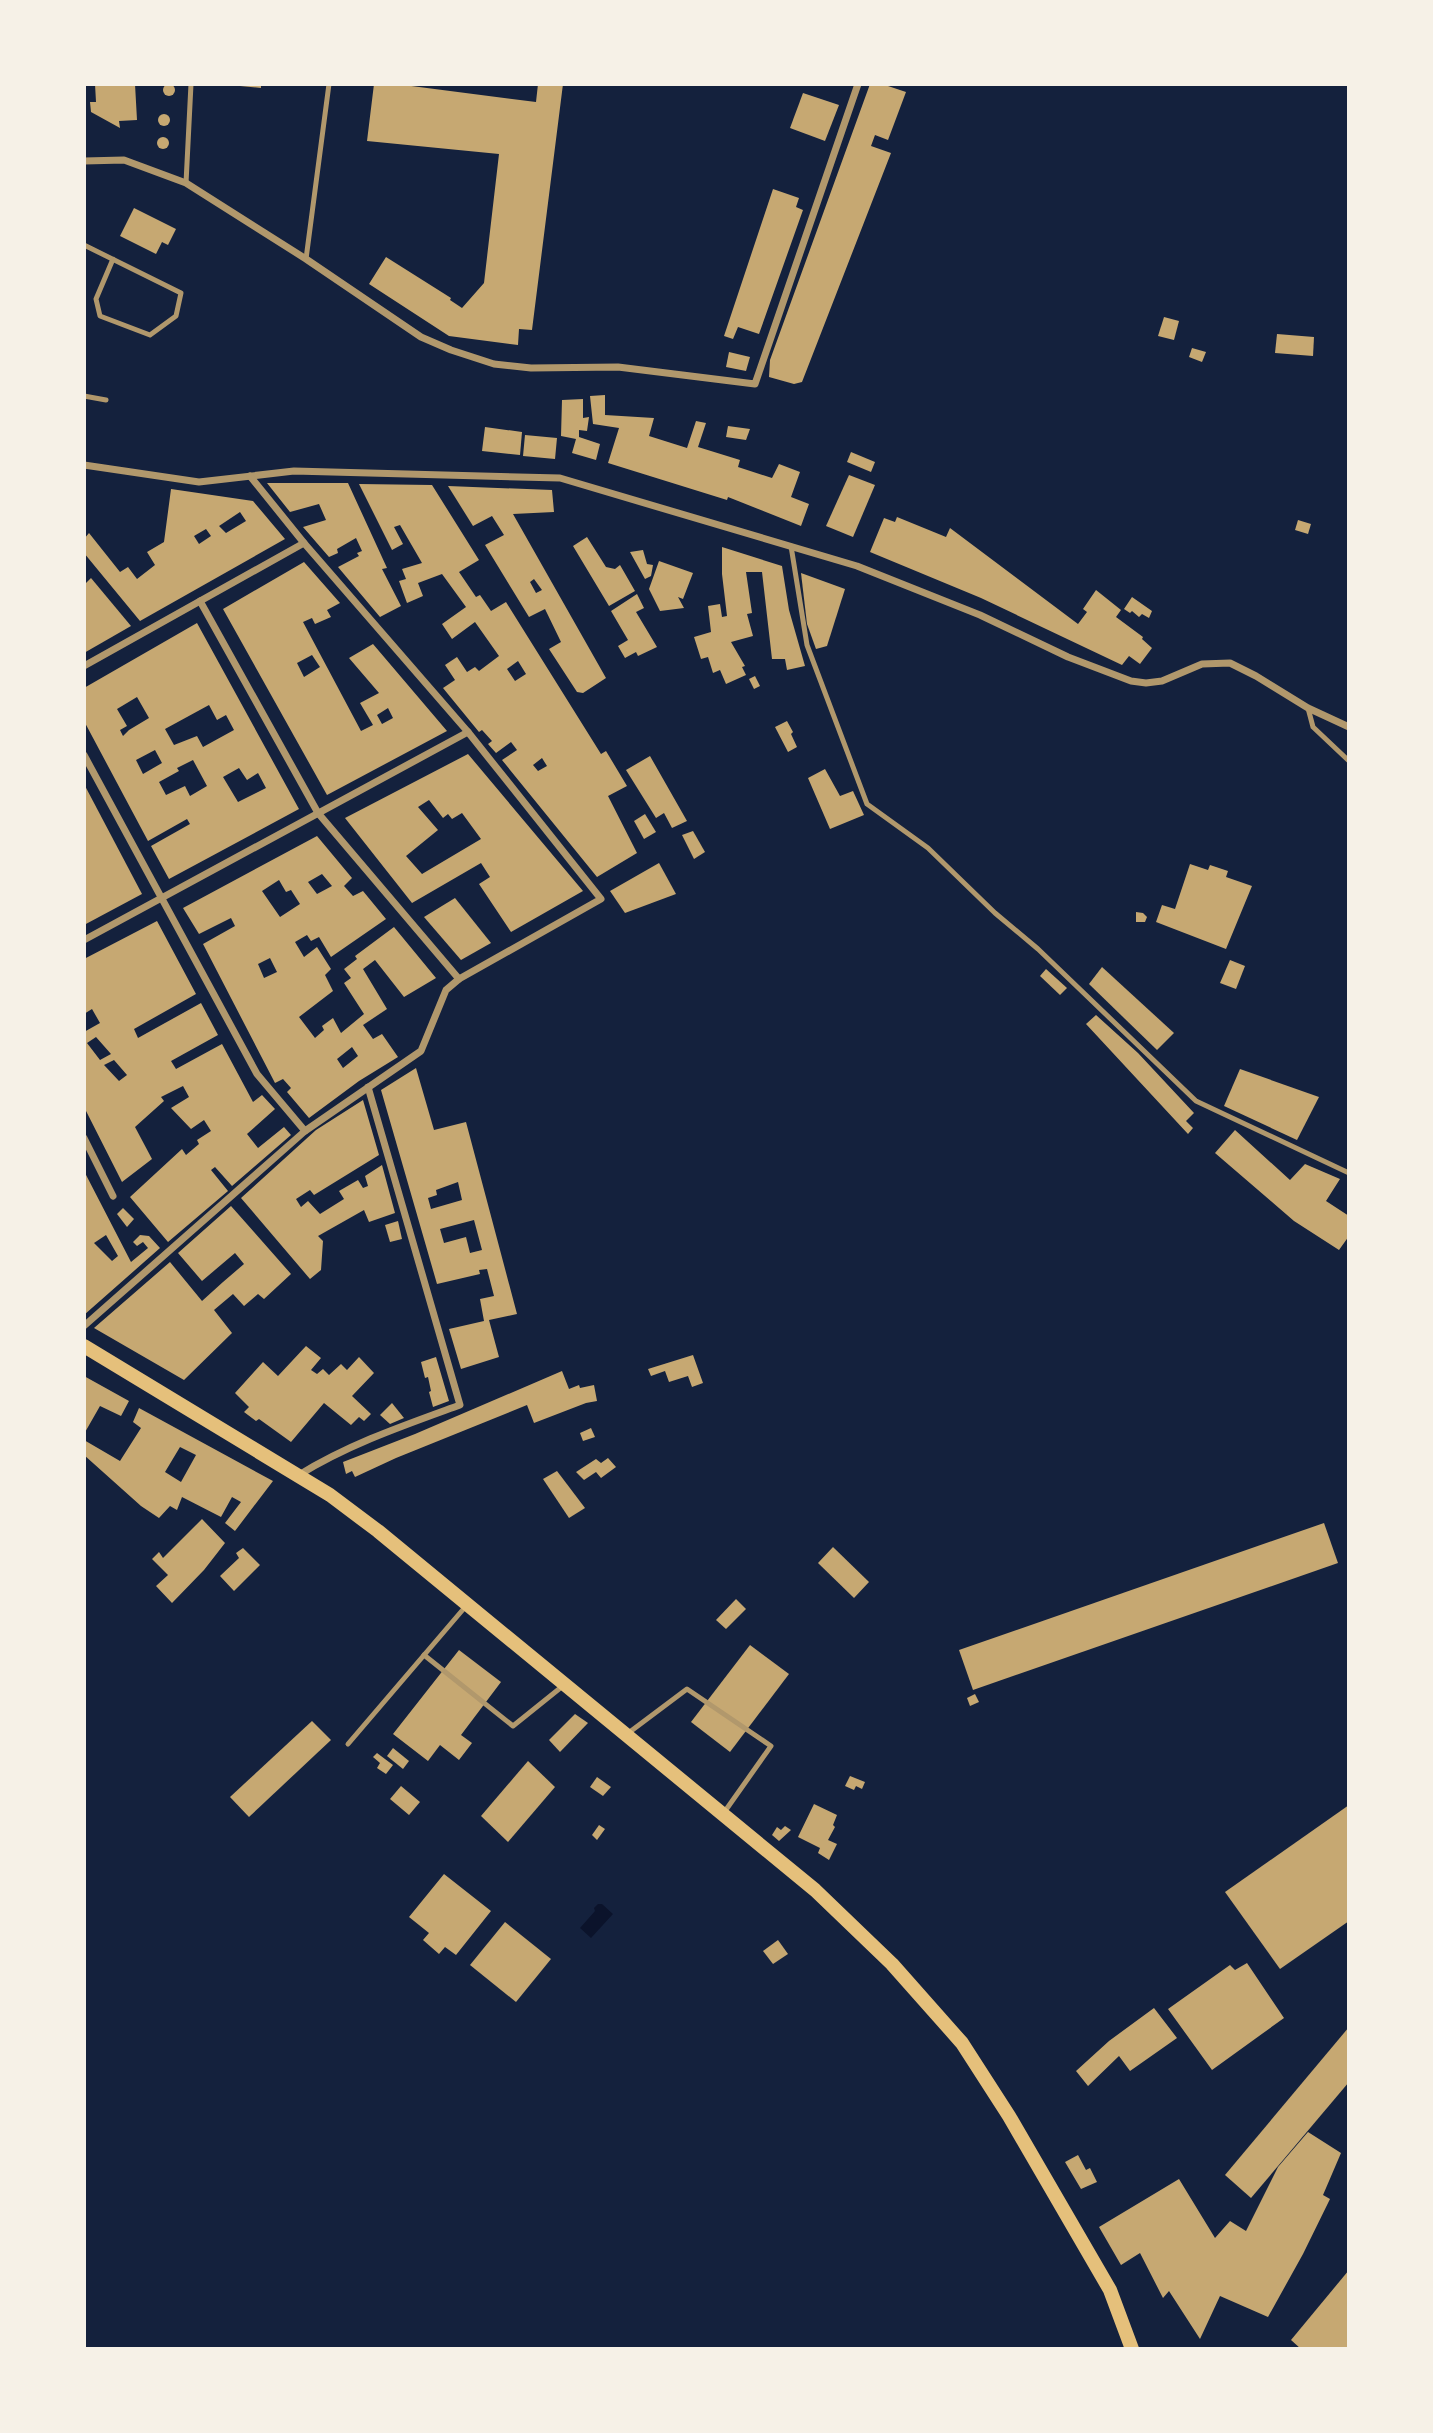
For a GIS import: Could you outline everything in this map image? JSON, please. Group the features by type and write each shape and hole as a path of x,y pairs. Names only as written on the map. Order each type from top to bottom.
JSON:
{"main road":[{"path":"84,1346 330,1495 468,1604 815,1890 892,1964 962,2043 1016,2127 1110,2290 1132,2349"}],"street":[{"path":"84,160 124,160 186,183 306,259 421,337 451,350 494,364 531,368 618,367 755,384 858,84"},
{"path":"84,465 199,482 294,471 560,478 857,566 980,615 1068,657 1131,681 1162,681 1202,664 1230,663 1308,708 1349,727"},
{"path":"84,1326 305,1131 421,1051 446,989 459,979 601,899 468,732 304,543 250,476"},
{"path":"84,666 304,543"},
{"path":"200,601 318,813 459,979"},
{"path":"84,940 468,732"},
{"path":"84,755 257,1074 305,1131"},
{"path":"298,1476 327,1458 406,1424 460,1405 368,1087"},
{"path":"84,1138 113,1196"}],"lane":[{"path":"186,183 191,84"},
{"path":"306,259 329,84"},
{"path":"84,245 113,259 181,293 176,316 150,335 100,316 96,299 113,259"},
{"path":"84,396 106,400"},
{"path":"791,546 807,645 867,804 928,848 1196,1101 1349,1173"},
{"path":"1308,708 1313,727 1349,761"},
{"path":"348,1744 468,1604"},
{"path":"424,1655 513,1726 565,1683"},
{"path":"626,1734 648,1721 687,1689 771,1746 723,1814"}],"water":[{"path":"598,1904 602,1904 613,1914 591,1938 580,1928"}],"building":[{"path":"95,84 135,84 137,120 119,121 120,128 91,112 90,102 96,102"},
{"path":"169,84 175,90 169,96 163,90"},
{"path":"261,84 261,88 240,86"},
{"path":"374,84 396,84 536,102 538,84 563,84 532,330 519,329 518,345 449,336 369,284 386,257 451,298 450,300 462,308 484,283 499,154 367,141"},
{"path":"870,84 882,84 906,92 888,140 875,135 871,146 891,153 802,382 794,384 769,377 770,360"},
{"path":"803,93 839,105 825,141 790,128"},
{"path":"164,114 170,120 164,126 158,120"},
{"path":"163,137 169,143 163,149 157,143"},
{"path":"773,189 799,198 796,207 803,210 759,334 738,327 733,339 724,336"},
{"path":"134,208 176,229 168,245 162,242 156,254 120,236"},
{"path":"1164,317 1179,321 1174,340 1158,336"},
{"path":"1277,334 1314,337 1313,356 1275,353"},
{"path":"1192,348 1206,352 1202,362 1189,357"},
{"path":"729,352 750,357 746,371 726,367"},
{"path":"605,395 605,415 654,418 649,436 687,448 696,421 706,423 698,447 740,460 738,467 772,478 779,464 800,472 791,497 809,504 801,526 728,497 727,500 608,463 619,428 593,424 590,396"},
{"path":"583,399 583,418 589,417 587,431 579,430 579,437 600,444 596,460 572,453 576,439 561,436 562,400"},
{"path":"728,426 750,429 746,440 726,437"},
{"path":"485,427 522,432 520,455 482,451"},
{"path":"525,435 557,438 555,459 523,456"},
{"path":"851,452 875,462 871,472 847,462"},
{"path":"849,475 875,485 853,537 826,526"},
{"path":"267,483 348,483 387,568 382,569 401,606 380,617 338,567 359,556 357,553 362,551 356,538 329,557 303,527 326,520 319,504 290,512"},
{"path":"359,484 432,485 479,560 459,572 476,597 480,595 491,611 506,602 601,754 606,751 627,786 608,796 637,853 597,877 502,760 517,750 511,742 496,753 488,744 492,741 482,730 479,732 443,688 455,680 445,665 457,657 467,672 475,667 479,671 499,656 475,622 452,639 442,624 466,607 442,574 418,583 423,596 407,603 399,581 406,579 402,569 422,563 400,525 394,527 403,544 392,550","holes":["518,661 526,674 515,681 507,669","542,758 547,766 538,771 533,765"]},
{"path":"448,486 552,490 554,512 513,514 606,678 583,693 577,692 549,649 561,642 545,609 529,617 485,545 504,535 492,516 473,526","holes":["534,579 542,590 536,593 530,582"]},
{"path":"171,489 253,501 285,539 140,621 84,553 84,539 89,533 120,572 128,567 137,579 155,565 147,552 164,542","holes":["240,512 246,521 226,533 219,526","206,529 211,536 199,544 194,536"]},
{"path":"897,517 946,537 950,528 1078,624 1087,612 1083,609 1096,590 1121,610 1116,617 1143,637 1152,648 1140,664 1129,656 1122,665 981,598 870,552 884,518 895,522"},
{"path":"1298,520 1311,524 1308,534 1295,530"},
{"path":"587,537 606,567 615,569 620,565 635,591 609,606 573,546"},
{"path":"722,547 782,566 789,610 805,666 787,670 785,659 772,659 762,572 746,572 752,613 747,614 753,636 731,642 745,666 742,667 746,675 726,684 720,670 713,673 708,657 701,659 694,637 711,632 708,606 720,604 722,617 727,616"},
{"path":"643,550 647,564 653,565 651,576 645,579 630,552"},
{"path":"659,561 693,573 683,599 678,597 684,608 660,611 649,589"},
{"path":"304,562 340,603 327,610 331,617 315,624 312,618 303,622 361,731 373,725 360,703 379,693 349,658 373,644 447,731 327,795 223,609","holes":["312,655 320,667 304,677 297,663","388,708 393,718 382,724 377,715"]},
{"path":"801,573 845,589 827,646 816,649 807,624"},
{"path":"91,578 131,626 84,653 84,585"},
{"path":"637,594 644,608 636,612 657,647 638,656 636,652 625,658 618,646 628,640 611,611"},
{"path":"1132,597 1152,611 1149,618 1142,614 1139,617 1124,609"},
{"path":"197,623 299,809 169,879 151,846 190,824 187,819 148,841 84,721 84,688","holes":["137,697 149,718 123,736 120,730 127,726 117,709","209,705 217,720 226,715 234,730 203,747 197,736 174,745 165,729","155,750 162,763 143,774 136,760","193,760 207,786 190,796 185,786 166,795 159,782 179,771 177,768","239,768 247,780 258,773 266,788 238,802 223,777"]},
{"path":"755,676 760,686 754,689 749,679"},
{"path":"787,721 797,747 788,752 775,727"},
{"path":"468,754 583,891 511,932 479,884 490,877 481,863 412,903 345,818","holes":["429,800 443,818 448,814 452,819 462,813 481,839 422,874 406,856 438,830 418,807"]},
{"path":"650,756 687,821 672,828 664,813 656,818 626,770"},
{"path":"825,769 840,796 853,791 864,815 830,829 808,778"},
{"path":"84,784 142,894 84,925"},
{"path":"645,814 656,832 644,839 634,821"},
{"path":"693,831 705,852 694,859 682,835"},
{"path":"317,836 352,878 344,886 353,896 363,891 386,919 331,957 319,937 311,941 307,935 295,942 304,957 317,947 331,969 325,975 333,991 299,1017 315,1038 324,1030 322,1026 333,1018 341,1033 364,1014 344,983 351,978 344,969 357,959 355,956 394,927 436,978 404,997 375,960 363,969 387,1009 363,1025 373,1039 382,1034 398,1057 359,1081 309,1118 287,1092 291,1088 283,1079 275,1083 203,944 235,926 231,918 199,934 183,908","holes":["322,874 332,886 317,894 308,882","279,880 286,892 291,890 300,904 280,917 262,891","270,958 277,972 264,978 258,964","352,1047 358,1056 343,1068 337,1059"]},
{"path":"659,863 676,894 625,913 610,891"},
{"path":"1190,864 1208,870 1210,865 1228,871 1226,877 1252,886 1226,949 1156,922 1162,905 1175,909"},
{"path":"455,898 491,943 461,960 424,917"},
{"path":"1136,912 1147,917 1145,922 1136,922"},
{"path":"157,921 196,994 134,1029 138,1038 201,1003 218,1035 171,1061 176,1069 222,1044 253,1102 262,1095 275,1109 247,1134 258,1148 284,1127 291,1135 232,1186 215,1167 211,1170 228,1191 168,1242 130,1197 182,1149 186,1155 199,1144 197,1140 211,1131 204,1120 191,1129 171,1108 189,1097 183,1086 161,1097 164,1101 135,1127 152,1159 122,1182 84,1107 84,1032 100,1023 92,1009 84,1014 84,959","holes":["96,1037 111,1054 100,1060 87,1043","114,1060 127,1075 119,1081 104,1065"]},
{"path":"1230,960 1245,966 1236,989 1220,983"},
{"path":"1102,967 1174,1033 1157,1050 1089,984"},
{"path":"1046,969 1067,988 1060,995 1040,976"},
{"path":"1096,1015 1138,1053 1194,1113 1186,1121 1193,1128 1188,1134 1086,1024"},
{"path":"416,1068 434,1130 466,1122 517,1314 489,1320 499,1357 461,1369 449,1329 484,1321 480,1299 494,1296 487,1269 479,1270 480,1274 437,1284 381,1090","holes":["458,1182 462,1200 431,1209 428,1198 437,1195 436,1190","474,1220 482,1250 470,1253 466,1237 444,1243 440,1229"]},
{"path":"1240,1069 1319,1097 1297,1140 1224,1106"},
{"path":"363,1100 379,1155 314,1195 310,1190 296,1199 301,1207 308,1201 320,1214 344,1199 339,1191 358,1180 363,1188 368,1186 365,1176 382,1165 395,1213 369,1222 364,1210 318,1236 323,1241 321,1270 310,1279 241,1198 316,1130"},
{"path":"1235,1130 1290,1180 1305,1164 1340,1179 1326,1201 1349,1216 1349,1236 1339,1250 1294,1221 1215,1153"},
{"path":"84,1171 131,1262 148,1248 143,1242 137,1246 133,1242 140,1235 149,1236 160,1248 84,1315","holes":["106,1235 118,1256 112,1261 94,1243"]},
{"path":"231,1206 291,1274 264,1299 258,1294 244,1306 233,1294 214,1310 232,1333 184,1380 94,1328 170,1262 202,1301 244,1264 235,1253 202,1281 178,1253"},
{"path":"123,1208 134,1219 127,1227 117,1214"},
{"path":"398,1221 402,1239 390,1242 385,1225"},
{"path":"306,1346 321,1358 311,1370 317,1374 323,1369 329,1375 341,1364 347,1370 359,1357 374,1373 352,1396 371,1414 364,1421 359,1417 351,1425 324,1403 291,1442 259,1419 256,1421 244,1412 249,1407 235,1393 263,1362 278,1376"},
{"path":"693,1355 703,1383 692,1387 688,1376 669,1382 665,1371 651,1376 648,1369"},
{"path":"436,1357 449,1401 433,1407 428,1377 425,1378 421,1362"},
{"path":"562,1371 569,1389 579,1385 580,1388 594,1385 597,1401 534,1423 527,1405 355,1477 352,1471 346,1474 343,1462"},
{"path":"84,1376 129,1401 121,1416 100,1406 84,1434"},
{"path":"392,1403 404,1418 390,1424 380,1415"},
{"path":"139,1408 273,1481 235,1531 225,1523 241,1502 232,1497 221,1517 182,1497 177,1510 170,1506 159,1518 141,1506 84,1455 84,1440 120,1461 141,1428 133,1422","holes":["180,1447 196,1455 181,1482 165,1472"]},
{"path":"591,1428 595,1437 583,1441 580,1433"},
{"path":"608,1458 616,1467 601,1478 596,1472 584,1480 576,1472 596,1459 601,1463"},
{"path":"557,1471 585,1508 569,1518 543,1479"},
{"path":"202,1519 225,1543 204,1570 172,1603 156,1586 168,1575 152,1559 159,1552 163,1558"},
{"path":"1324,1523 1338,1563 973,1690 959,1650"},
{"path":"833,1547 869,1582 854,1598 818,1563"},
{"path":"243,1548 260,1565 234,1591 220,1576 239,1558 236,1553"},
{"path":"736,1599 746,1609 726,1629 716,1620"},
{"path":"750,1645 789,1674 730,1752 691,1722"},
{"path":"459,1650 501,1682 461,1735 472,1743 459,1760 440,1745 428,1761 393,1734"},
{"path":"975,1694 979,1702 970,1706 967,1698"},
{"path":"575,1714 588,1723 560,1752 549,1740"},
{"path":"312,1721 331,1740 249,1817 230,1797"},
{"path":"393,1748 409,1761 403,1769 387,1756"},
{"path":"377,1753 393,1765 386,1774 377,1768 380,1763 373,1757"},
{"path":"528,1761 555,1787 508,1842 481,1816"},
{"path":"850,1776 865,1782 862,1789 856,1786 854,1790 845,1786"},
{"path":"597,1777 611,1787 603,1796 590,1787"},
{"path":"401,1786 420,1802 409,1815 390,1799"},
{"path":"814,1804 837,1815 833,1825 835,1827 828,1840 837,1844 829,1860 818,1853 820,1848 798,1837"},
{"path":"1349,1805 1349,1921 1280,1969 1225,1892"},
{"path":"599,1825 605,1829 597,1840 592,1835"},
{"path":"785,1826 791,1830 779,1841 772,1835 777,1827 781,1830"},
{"path":"444,1874 491,1911 456,1955 445,1947 439,1954 423,1940 429,1933 409,1917"},
{"path":"505,1922 551,1959 516,2002 470,1965"},
{"path":"778,1940 788,1954 773,1964 763,1951"},
{"path":"1247,1963 1284,2018 1212,2070 1168,2009 1230,1965 1235,1970"},
{"path":"1154,2008 1177,2038 1130,2071 1119,2056 1088,2086 1076,2071 1109,2041"},
{"path":"1349,2027 1349,2082 1251,2198 1225,2175"},
{"path":"1308,2132 1341,2153 1323,2195 1330,2199 1303,2254 1268,2317 1220,2296 1200,2339 1169,2291 1163,2298 1140,2253 1121,2265 1099,2227 1179,2179 1215,2238 1230,2221 1246,2231 1278,2167"},
{"path":"1078,2155 1086,2170 1090,2168 1097,2182 1081,2189 1065,2162"},
{"path":"1349,2270 1349,2349 1301,2349 1291,2340"}]}
